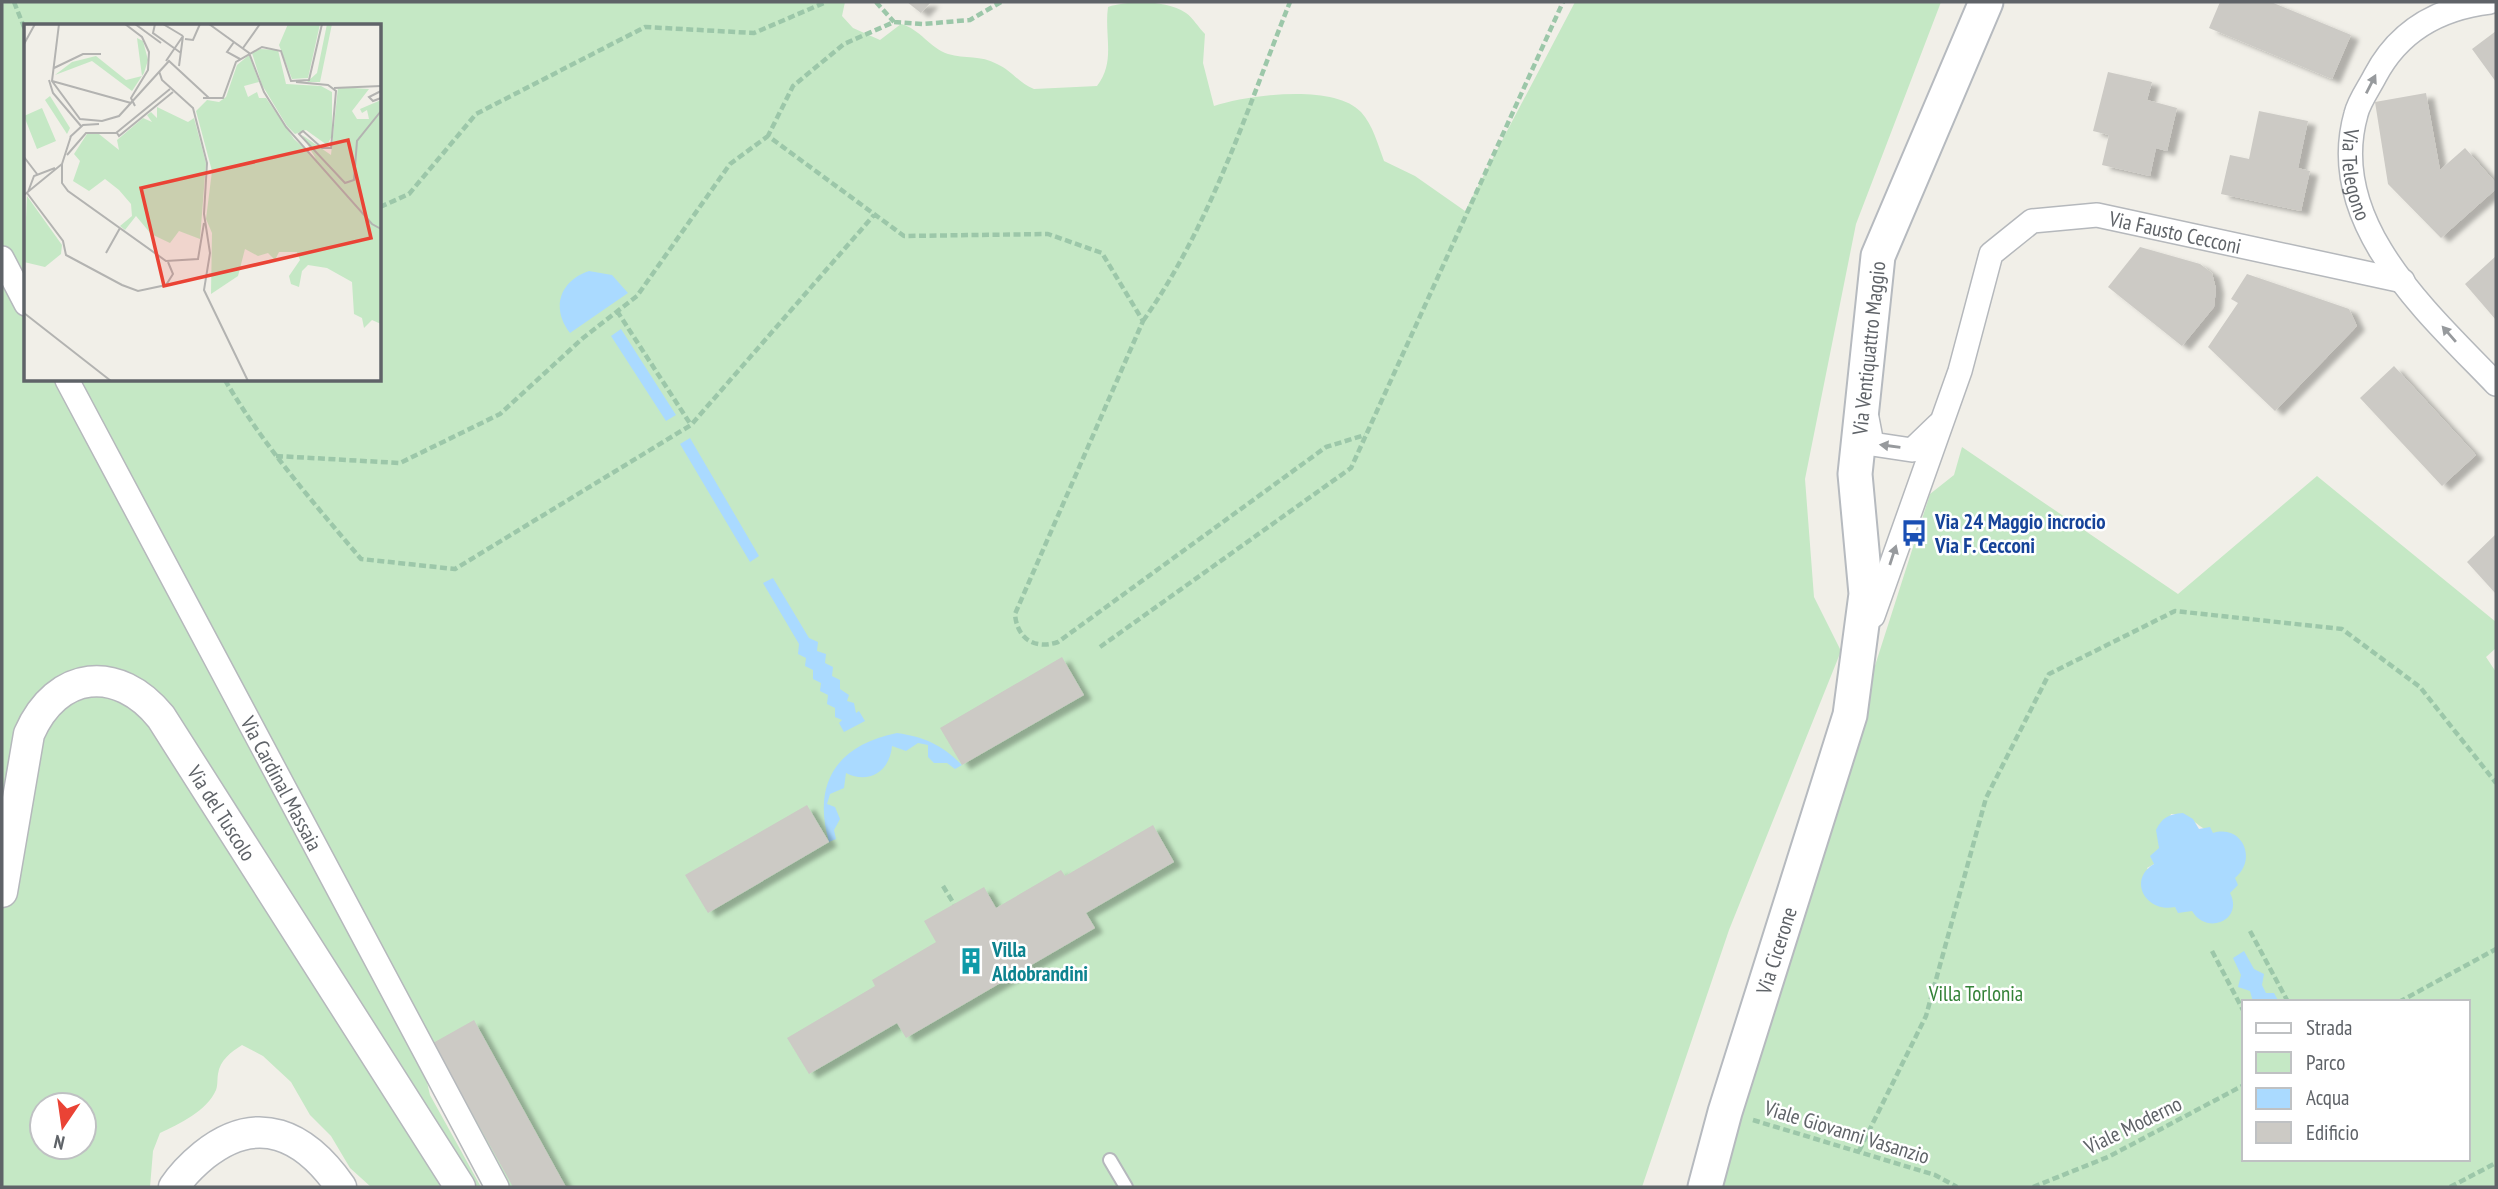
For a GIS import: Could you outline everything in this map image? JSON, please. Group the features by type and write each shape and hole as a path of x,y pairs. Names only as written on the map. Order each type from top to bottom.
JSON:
{"main road":[{"name":"Via Ventiquattro Maggio","path":"1850,715 1866,594 1855,474 1878,256 1986,2"},
{"name":"Via Cicerone","path":"1705,1187 1725,1112 1850,715"}],"street":[{"name":"Via Telegono","path":"2403,281 2374,243 2354,197 2351,145 2356,113 2382,62 2417,24 2465,5 2490,2"},
{"name":"Via Fausto Cecconi","path":"1856,666 1907,513 1960,371 1991,254 2032,221 2096,215 2403,281"},
{"path":"2,258 24,300"},
{"path":"2403,281 2496,384"},
{"name":"Via Cardinal Massaia","path":"68,382 497,1187"},
{"path":"1863,398 1872,444 1912,450 1942,421"},
{"name":"Via del Tuscolo","path":"2,891 29,734 38,712 55,694 77,684 101,681 125,685 145,698 161,717 460,1187"},
{"path":"174,1187 197,1161 221,1142 250,1130 272,1132 317,1158 341,1187"}],"lane":[{"path":"1110,1160 1126,1187"}],"path":[{"path":"14,2 24,27"},
{"path":"382,206 409,194 476,114 645,27 754,33 825,2"},
{"path":"876,2 894,22"},
{"path":"275,456 400,463 500,414 617,310 637,296 730,164 768,136 793,86 844,44 894,22 923,24 970,20 1001,2"},
{"path":"1290,2 1198,229 1164,291 1143,321 1015,614 1019,631 1032,643 1050,645 1058,642 1326,447 1364,435"},
{"path":"1100,647 1351,468 1563,2"},
{"path":"768,136 904,236 1048,234 1102,253 1143,321"},
{"path":"226,382 249,422 361,559 455,569 691,425 874,215"},
{"path":"617,310 691,425"},
{"path":"1859,1151 1926,1016 1986,798 2049,674 2175,611 2342,629 2420,687 2496,783"},
{"path":"943,886 954,904"},
{"path":"2250,930 2287,1000"},
{"path":"2403,1000 2496,949"},
{"path":"2212,951 2242,1008"},
{"name":"Viale Moderno","path":"2033,1187 2108,1157 2242,1086"},
{"name":"Viale Giovanni Vasanzio","path":"1725,1112 1935,1175 1957,1187"},
{"path":"2450,1187 2496,1163"}],"green space":[{"path":"2,2 845,2 842,16 853,28 880,40 901,24 908,26 948,54 991,61 1034,89 1097,86 1103,77 1108,58 1108,7 1137,2 1158,4 1186,13 1205,34 1203,63 1214,106 1248,98 1290,94 1312,94 1348,103 1361,112 1369,123 1384,161 1415,176 1465,211 1575,2 1941,2 1856,224 1805,479 1814,597 1841,651 1729,930 1642,1187 509,1187 398,998 423,1065 430,1095 481,1187 371,1187 350,1168 331,1136 310,1115 291,1082 263,1056 242,1045 221,1065 212,1098 192,1116 160,1133 153,1151 150,1187 2,1187"},
{"name":"Villa Torlonia","path":"1962,447 2178,594 2317,476 2496,622 2496,648 2486,657 2496,672 2496,1187 1708,1187 1930,494 1954,475","holes":["2171,814 2178,814 2212,833 2230,892 2192,911 2175,907 2147,868 2154,864"]}],"water":[{"path":"589,271 612,275 628,293 570,333 561,315 561,297 571,282"},
{"path":"621,329 676,415 666,421 611,336"},
{"path":"690,438 759,556 750,562 680,444"},
{"path":"773,578 809,638 818,642 817,651 826,654 825,663 833,667 832,676 840,680 840,689 849,695 847,701 854,703 856,713 859,711 865,721 844,732 839,723 842,720 835,717 835,708 827,704 828,695 820,691 821,683 813,679 813,670 805,666 806,658 798,654 799,644 763,583"},
{"path":"897,733 932,743 962,765 955,769 947,763 934,763 928,757 928,745 918,743 906,751 892,746 883,769 863,777 846,773 844,788 830,794 827,804 835,807 840,819 834,830 836,839 829,842 824,802 827,785 834,770 845,757 859,747"},
{"path":"2183,813 2193,819 2199,829 2210,827 2213,833 2232,834 2244,845 2245,862 2235,878 2238,885 2230,893 2232,911 2222,922 2206,923 2192,911 2178,913 2175,907 2156,905 2148,900 2141,886 2146,871 2154,864 2150,856 2159,848 2156,830 2166,817"},
{"path":"2244,951 2254,969 2264,974 2262,985 2266,993 2274,993 2278,1000 2252,1000 2250,991 2238,987 2241,975 2233,958"}],"building":[{"path":"907,2 931,2 921,13"},
{"path":"2220,2 2271,2 2351,35 2332,79 2209,28"},
{"path":"2496,31 2496,82 2472,49"},
{"path":"2108,72 2152,82 2147,100 2177,108 2167,151 2156,148 2150,176 2102,165 2109,135 2093,131"},
{"path":"2426,93 2440,170 2465,148 2496,183 2496,189 2441,238 2388,184 2375,102"},
{"path":"2259,111 2308,121 2298,168 2310,171 2301,211 2221,194 2230,155 2249,159"},
{"path":"2140,247 2200,264 2212,273 2216,289 2214,307 2182,346 2108,287"},
{"path":"2496,256 2496,320 2465,284"},
{"path":"2247,274 2349,309 2357,326 2275,411 2208,347 2238,303 2231,299"},
{"path":"2394,366 2476,455 2442,486 2360,398"},
{"path":"2496,534 2496,594 2467,562"},
{"path":"1062,657 1084,695 962,765 940,728"},
{"path":"807,805 829,842 708,913 685,875"},
{"name":"Villa Aldobrandini","path":"1153,825 1174,862 1086,913 1095,928 906,1038 897,1023 809,1074 787,1038 875,986 872,980 936,942 924,921 984,887 996,908 1061,870 1065,876"},
{"path":"474,1020 566,1187 513,1187 433,1043"}],"place":[{"name":"Via 24 Maggio incrocio Via F. Cecconi","path":"1914,533"},
{"name":"Villa Aldobrandini","path":"971,961"}]}
